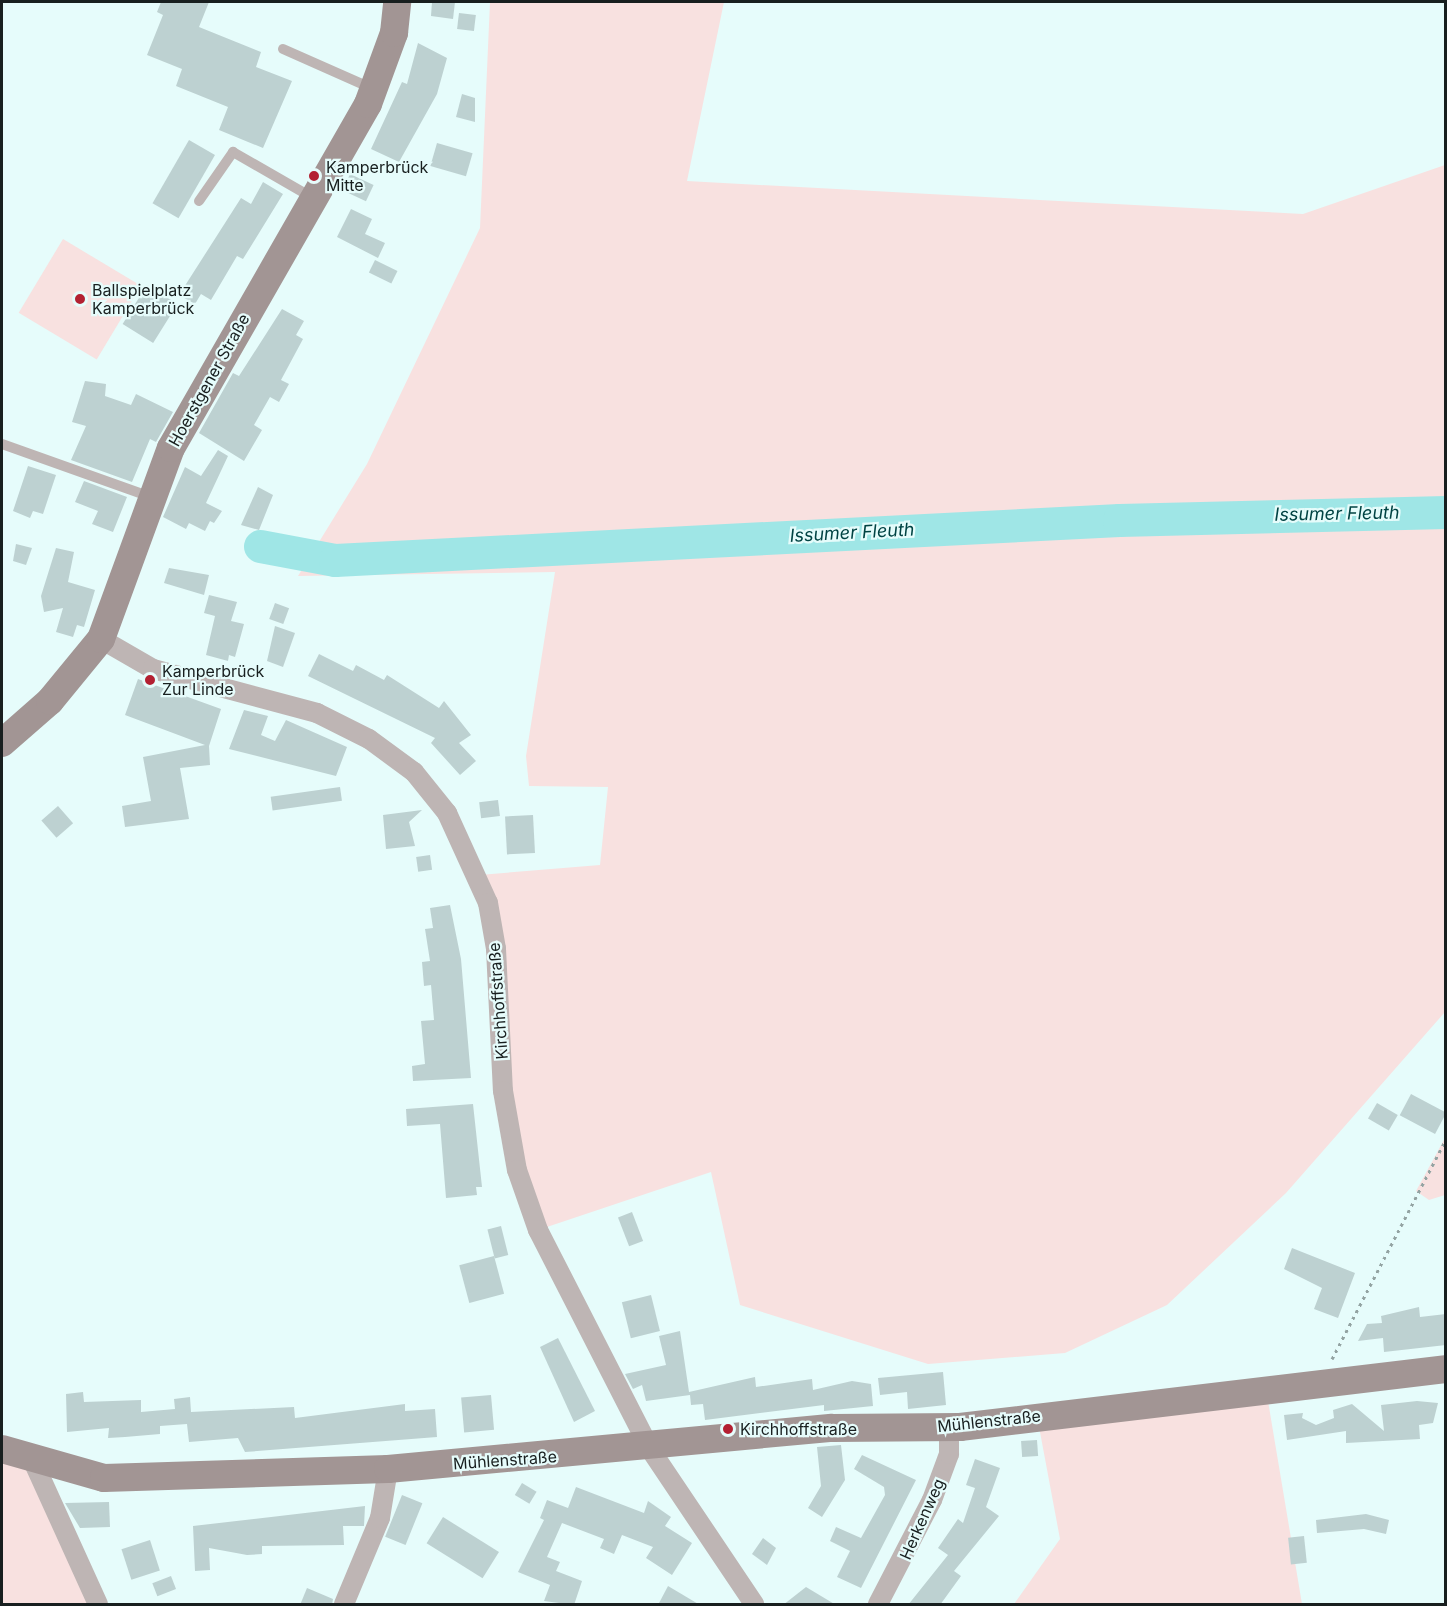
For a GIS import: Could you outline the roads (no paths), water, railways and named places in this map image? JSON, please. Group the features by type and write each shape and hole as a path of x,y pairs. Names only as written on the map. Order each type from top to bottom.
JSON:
{"street":[{"name":"Hoerstgener Straße","path":"2,743 50,701 101,639 152,497 221,355 374,90 394,33 397,2"},
{"name":"Kirchhoffstraße","path":"101,639 153,669 316,714 369,739 414,772 447,813 488,903 496,949 503,1091 517,1170 538,1230 650,1449 754,1605"},
{"name":"Mühlenstraße","path":"2,1449 33,1461 104,1478 388,1469 650,1449 832,1428 949,1427 1446,1369"},
{"name":"Herkenweg","path":"878,1605 932,1500 949,1454 949,1427"},
{"path":"33,1461 98,1605"},
{"path":"344,1605 380,1518 388,1469"}],"lane":[{"path":"283,49 374,90"},
{"path":"199,201 233,153 313,198"},
{"path":"2,444 152,497"}],"waterway":[{"name":"Issumer Fleuth","path":"260,546 335,560 1119,520 1446,512"}],"place":[{"name":"Kamperbrück Mitte","path":"314,176"},
{"name":"Ballspielplatz Kamperbrück","path":"80,299"},
{"name":"Kamperbrück Zur Linde","path":"150,680"},
{"name":"Kirchhoffstraße","path":"728,1429"}]}
